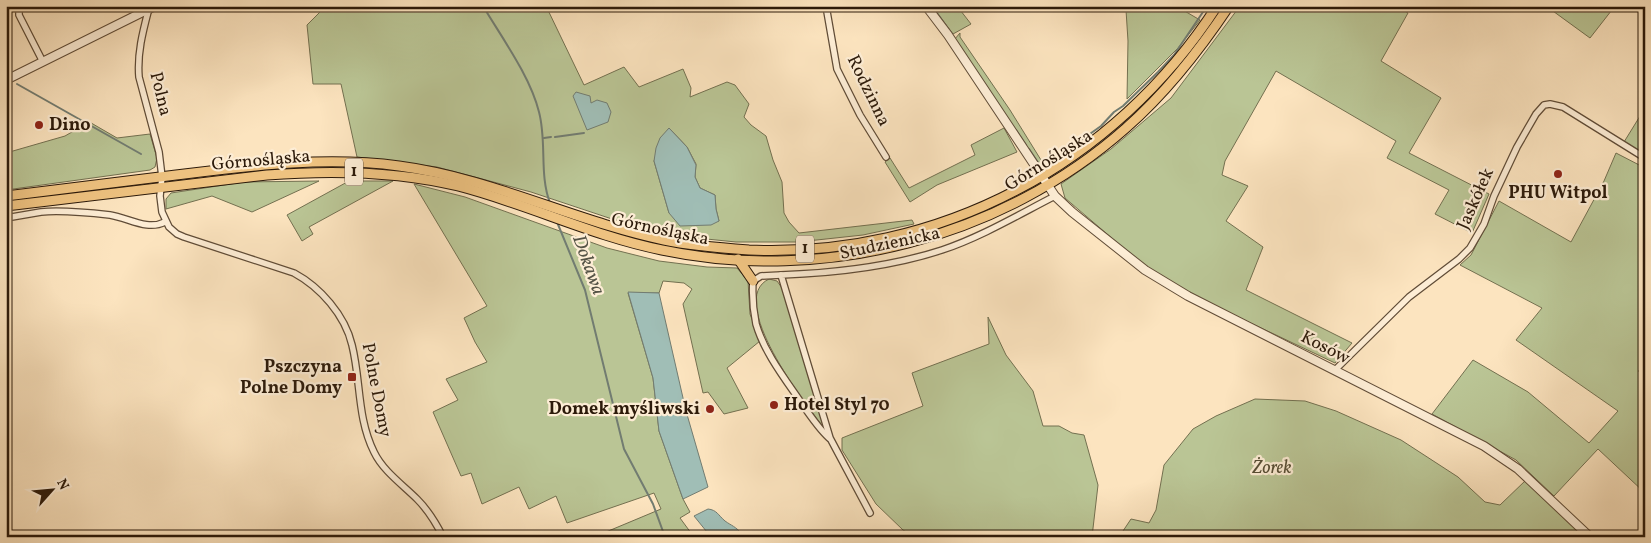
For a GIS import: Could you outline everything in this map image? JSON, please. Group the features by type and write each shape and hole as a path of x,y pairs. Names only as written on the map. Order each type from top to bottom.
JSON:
{"main road":[{"name":"Górnośląska","path":"6,196 303,161 369,163 399,166 455,176 493,186 632,233 683,244 738,249 794,250 865,242 933,225 991,202 1074,156 1136,105 1175,64 1217,6"},
{"name":"Górnośląska","path":"6,206 268,175 299,172 349,172 399,176 445,183 615,238 662,250 710,258 780,260 824,258 886,248 936,235 977,220 1066,174 1104,146 1144,111 1185,68 1229,6"},
{"path":"738,260 753,281"}],"street":[{"path":"21,6 19,15 43,62"},
{"name":"Rodzinna","path":"826,6 831,42 838,69 860,115 886,157"},
{"path":"926,6 948,35 1047,185"},
{"path":"6,80 151,7"},
{"name":"Polna","path":"151,7 143,34 138,64 139,76 159,152 162,177 161,187"},
{"name":"Jaskółek","path":"1335,370 1409,297 1459,259 1470,248 1484,224 1494,196 1517,147 1536,114 1544,105 1550,104 1563,107 1645,158"},
{"name":"Kosów","path":"1047,185 1055,196 1072,212 1128,257 1162,281 1193,299 1461,433 1504,458 1524,474 1590,537"},
{"path":"6,218 48,212 109,215 126,218 136,223 158,226 165,222 160,206 161,187"},
{"name":"Studzienicka","path":"753,281 761,276 819,274 908,260 943,250 977,236 1055,196"},
{"name":"Polne Domy","path":"165,222 173,231 184,237 294,273 305,279 328,300 351,339 364,427 374,454 387,471 424,508 443,537"},
{"path":"780,275 830,438 870,512"},
{"path":"753,281 753,309 763,341 806,410 830,438"}],"green space":[{"path":"326,6 546,6 584,85 624,67 639,87 683,69 691,88 690,97 727,82 735,85 749,104 744,117 766,136 782,182 784,213 799,233 912,220 914,224 863,235 798,242 736,242 677,236 612,219 531,192 437,167 357,157 341,84 313,84 307,25","holes":["669,128 687,147 696,164 695,177 700,188 715,195 719,221 669,213 654,161"]},
{"path":"932,6 957,6 971,24 953,34"},
{"path":"1127,6 1176,6 1200,20 1178,48 1127,99 1128,41 1126,10"},
{"path":"1240,6 1396,6 1408,13 1381,61 1441,98 1409,153 1489,194 1472,233 1435,214 1449,190 1387,158 1396,141 1276,71 1225,161 1222,175 1248,186 1226,221 1263,247 1246,290 1352,343 1335,363 1162,281 1065,198 1061,184 1111,149 1171,98"},
{"path":"1546,6 1615,6 1590,38"},
{"path":"960,33 960,37 1010,110 1041,160 1046,162 1049,167 1045,168 1038,164 954,40"},
{"path":"1645,108 1645,155 1624,142"},
{"path":"86,120 117,138 150,134 157,158 155,167 150,170 6,190 6,153 65,136 84,125"},
{"path":"1004,128 1017,152 937,185 910,202 885,162 890,158 909,188 975,155 971,145"},
{"path":"1616,153 1645,168 1645,364 1638,371 1645,378 1645,493 1598,449 1554,496 1516,460 1432,414 1473,360 1528,392 1589,443 1618,411 1516,340 1542,308 1460,265 1471,255 1499,201 1571,242 1604,181"},
{"path":"319,181 252,212 212,196 166,209 166,199 171,193 244,182"},
{"path":"349,181 393,181 309,227 313,234 302,241 287,215"},
{"path":"414,184 465,197 607,248 659,261 707,267 737,268 748,281 750,314 760,341 727,368 748,408 724,414 708,392 703,393 683,304 692,289 684,283 663,281 659,293 628,293 653,378 659,431 683,499 690,512 680,518 694,537 594,537 661,509 654,493 567,523 556,496 529,509 519,487 482,504 471,473 461,476 433,412 458,400 446,379 487,362 464,318 487,306"},
{"path":"769,279 777,281 782,288 824,428 787,376 773,353 762,329 756,308 758,290"},
{"path":"988,317 1006,355 1033,391 1043,426 1059,426 1072,433 1084,435 1098,485 1092,537 914,537 903,530 876,504 842,450 842,438 923,406 912,373 989,344"},
{"name":"Żorek","path":"1255,399 1305,401 1336,411 1401,440 1458,477 1485,502 1500,505 1526,480 1585,537 1119,537 1131,519 1149,523 1156,510 1164,465 1193,429 1216,416"}],"water":[{"path":"576,92 590,96 591,103 597,100 607,103 611,112 608,122 587,130 573,96"},
{"path":"669,128 687,147 696,165 695,177 700,188 715,195 719,221 711,225 680,226 669,213 654,161 660,138"},
{"path":"628,292 659,293 686,411 708,487 683,499 659,431 653,378"},
{"path":"708,509 715,512 742,534 738,537 711,537 694,516"}],"waterway":[{"name":"Dokawa","path":"483,6 515,58 535,98 543,135 545,181 550,203"},
{"path":"932,6 952,34"},
{"path":"1029,149 1039,164 1045,166 1101,126 1174,55 1207,6"},
{"path":"17,84 141,154"},
{"path":"1016,130 1026,145"},
{"path":"555,137 584,133"},
{"name":"Dokawa","path":"544,138 551,137"},
{"name":"Dokawa","path":"557,222 585,290 624,449 653,504 665,537"}],"place":[{"name":"Dino","path":"39,125"},
{"name":"PHU Witpol","path":"1558,174"},
{"name":"Pszczyna Polne Domy","path":"352,377"},
{"name":"Hotel Styl 70","path":"774,405"},
{"name":"Domek myśliwski","path":"710,409"}]}
